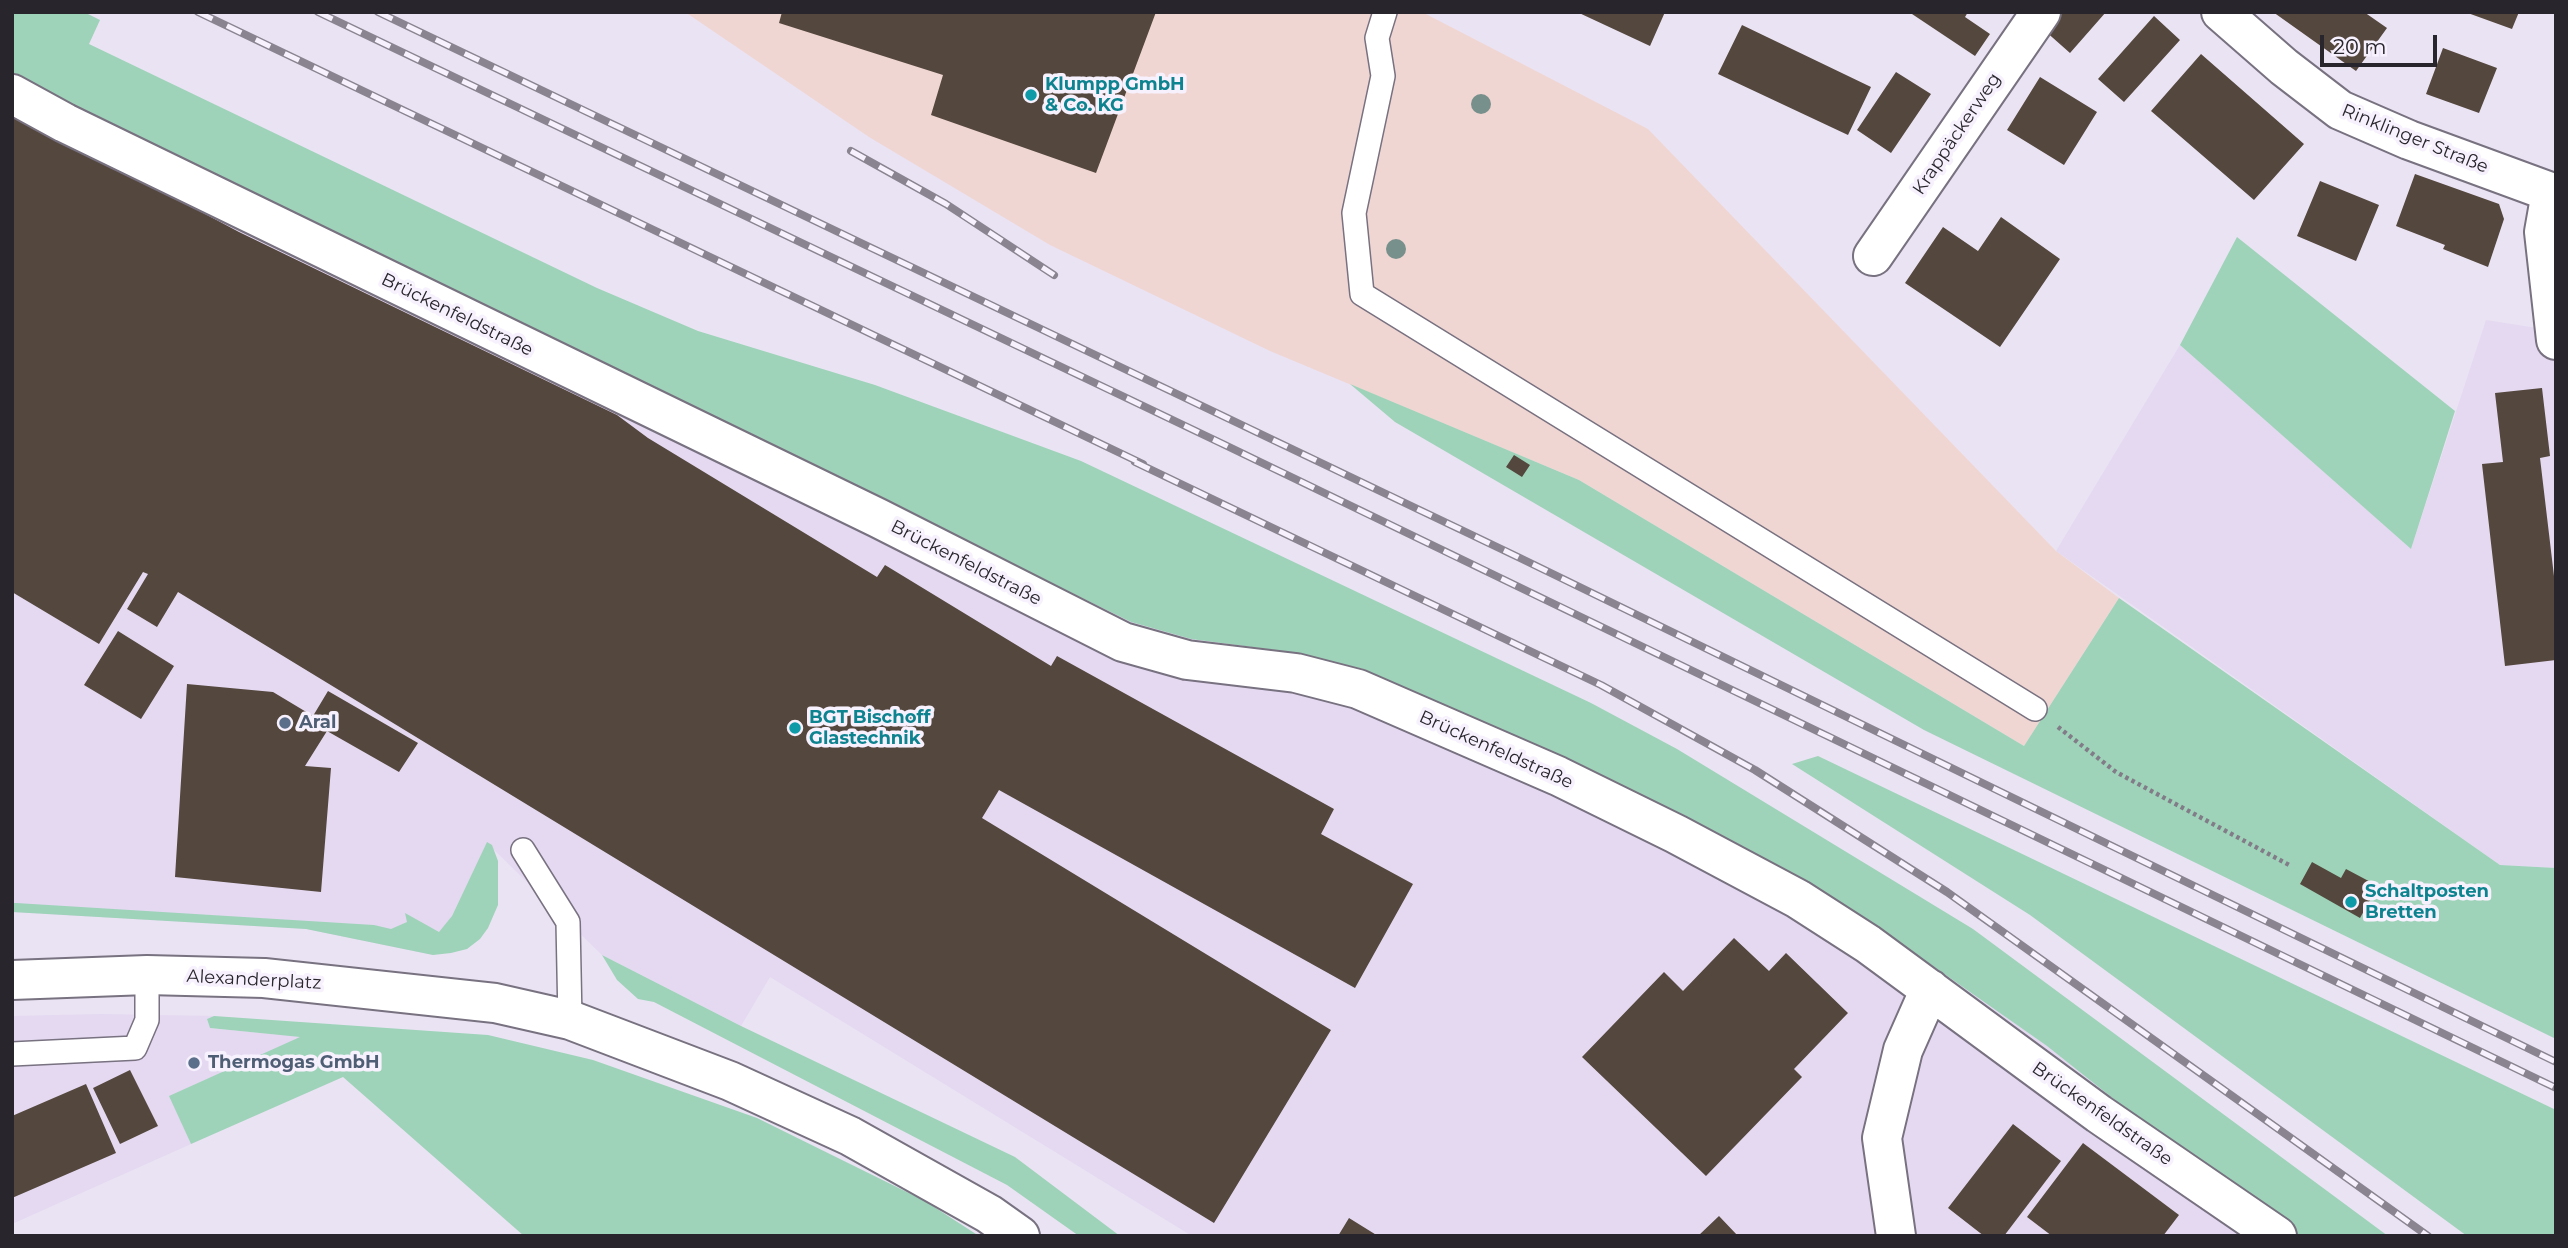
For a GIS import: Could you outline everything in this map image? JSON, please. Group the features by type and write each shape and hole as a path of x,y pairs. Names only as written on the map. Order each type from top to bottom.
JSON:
{"street":[{"name":"Krappäckerweg","path":"1873,256 2041,12"},
{"name":"Rinklinger Straße","path":"2221,12 2284,67 2340,110 2409,140 2553,193"},
{"name":"Brückenfeldstraße","path":"12,94 77,130 878,518 1123,642 1187,660 1296,673 1358,688 1558,776 1798,899 1930,989 2099,1114 2277,1236"},
{"path":"2553,193 2544,232 2556,340"},
{"name":"Alexanderplatz","path":"12,980 147,975 264,978 495,1003 570,1020 730,1081 850,1136 989,1214 1020,1236"},
{"path":"1896,1236 1882,1138 1903,1050 1930,989"}],"lane":[{"path":"1385,12 1377,37 1383,76 1354,213 1362,294 2035,709"},
{"path":"523,850 568,922 570,1020"},
{"path":"12,1054 135,1048 147,1020 147,975"}],"path":[{"path":"2035,709 2116,772 2291,866"}],"shaded area":[{"path":"685,12 1422,12 1648,129 2056,551 2119,598 2024,746 1579,480 1270,351 1050,245 869,137"},
{"path":"12,74 66,114 518,323 1131,622 1191,639 1297,653 1363,669 1566,760 1806,883 1880,929 2047,1046 2286,1236 1192,1236 770,977 741,1026 602,955 487,843 433,955 306,929 12,912"},
{"path":"2486,320 2556,331 2556,868 2500,865 2056,551 2180,345 2411,549"},
{"path":"12,1016 214,1016 207,1019 210,1028 302,1037 170,1096 191,1144 12,1224"}],"green space":[{"path":"12,12 84,12 100,20 89,44 597,288 698,331 875,385 1081,461 1591,703 1677,749 1973,929 2388,1236 2286,1236 2047,1046 1880,929 1806,883 1566,760 1363,669 1297,653 1191,639 1131,622 518,323 65,114 12,74"},
{"path":"2237,237 2455,411 2411,549 2180,345"},
{"path":"1350,384 1579,480 2024,746 2119,598 2500,865 2556,868 2556,1039 1924,730 1395,422"},
{"path":"1818,756 2556,1110 2556,1236 2467,1236 2030,915 1792,764"},
{"path":"487,842 492,845 498,861 498,905 480,939 467,949 451,953 433,955 306,929 12,912 12,903 16,903 374,925 391,929 407,922 405,913 439,932 452,916"},
{"path":"602,955 741,1026 1015,1157 1120,1236 1079,1236 1007,1185 654,1002 638,999 617,980"},
{"path":"214,1016 488,1035 593,1060 757,1118 925,1201 979,1236 524,1236 343,1077 191,1144 169,1096 300,1037 210,1028 207,1019"}],"building":[{"name":"Klumpp GmbH & Co. KG","path":"782,12 1156,12 1096,173 931,115 943,75 779,23"},
{"path":"1577,12 1665,12 1650,46"},
{"path":"1909,12 1968,12 1965,17 1990,34 1975,56"},
{"path":"2060,12 2106,12 2070,53 2044,30"},
{"path":"2273,12 2364,12 2387,28 2356,71"},
{"path":"2465,12 2519,12 2512,29"},
{"path":"2154,16 2180,40 2124,102 2098,79"},
{"path":"1742,25 1871,87 1848,135 1718,74"},
{"path":"2443,48 2497,68 2479,113 2426,94"},
{"path":"2201,54 2304,144 2254,200 2151,111"},
{"path":"1896,72 1931,94 1891,153 1857,130"},
{"path":"2040,77 2097,112 2064,165 2007,130"},
{"name":"BGT Bischoff Glastechnik","path":"12,111 239,232 617,415 648,438 877,577 885,565 1051,666 1057,656 1334,809 1321,834 1413,884 1355,988 999,790 982,818 1331,1030 1214,1223 178,592 157,627 127,609 148,574 143,572 99,644 12,592"},
{"path":"2415,174 2499,204 2504,219 2488,267 2443,249 2445,245 2396,226"},
{"path":"2320,181 2379,205 2356,261 2297,236"},
{"path":"2001,217 2060,259 2000,347 1905,283 1943,227 1978,251"},
{"path":"2542,388 2550,456 2540,458 2556,593 2556,660 2505,666 2482,464 2503,462 2495,393"},
{"path":"1514,455 1530,465 1522,477 1506,467"},
{"path":"118,631 174,666 141,719 84,685"},
{"path":"187,684 273,692 313,716 328,691 418,743 399,772 327,731 305,766 331,768 321,892 175,877"},
{"name":"Schaltposten Bretten","path":"2312,862 2341,878 2346,869 2378,886 2360,918 2300,884"},
{"path":"1734,938 1769,971 1786,953 1848,1013 1794,1069 1802,1077 1706,1176 1582,1057 1664,972 1683,991"},
{"path":"130,1070 158,1126 120,1144 93,1088"},
{"path":"86,1084 116,1153 12,1198 12,1116"},
{"path":"2013,1124 2061,1161 2004,1236 1984,1236 1948,1208"},
{"path":"2083,1143 2179,1215 2163,1236 2052,1236 2027,1217"},
{"path":"1719,1216 1738,1236 1698,1236"},
{"path":"1349,1218 1378,1236 1338,1236"}],"railway":[{"path":"198,12 1143,464"},
{"path":"318,12 1225,445 2556,1088"},
{"path":"378,12 1520,558 2556,1062"},
{"path":"851,151 946,204 1054,275"},
{"path":"1135,462 1601,685 1755,770 1947,892 2428,1236"}],"place":[{"name":"Klumpp GmbH & Co. KG","path":"1031,95"},
{"name":"Aral","path":"285,723"},
{"name":"BGT Bischoff Glastechnik","path":"795,728"},
{"name":"Schaltposten Bretten","path":"2351,902"},
{"name":"Thermogas GmbH","path":"194,1063"}]}
